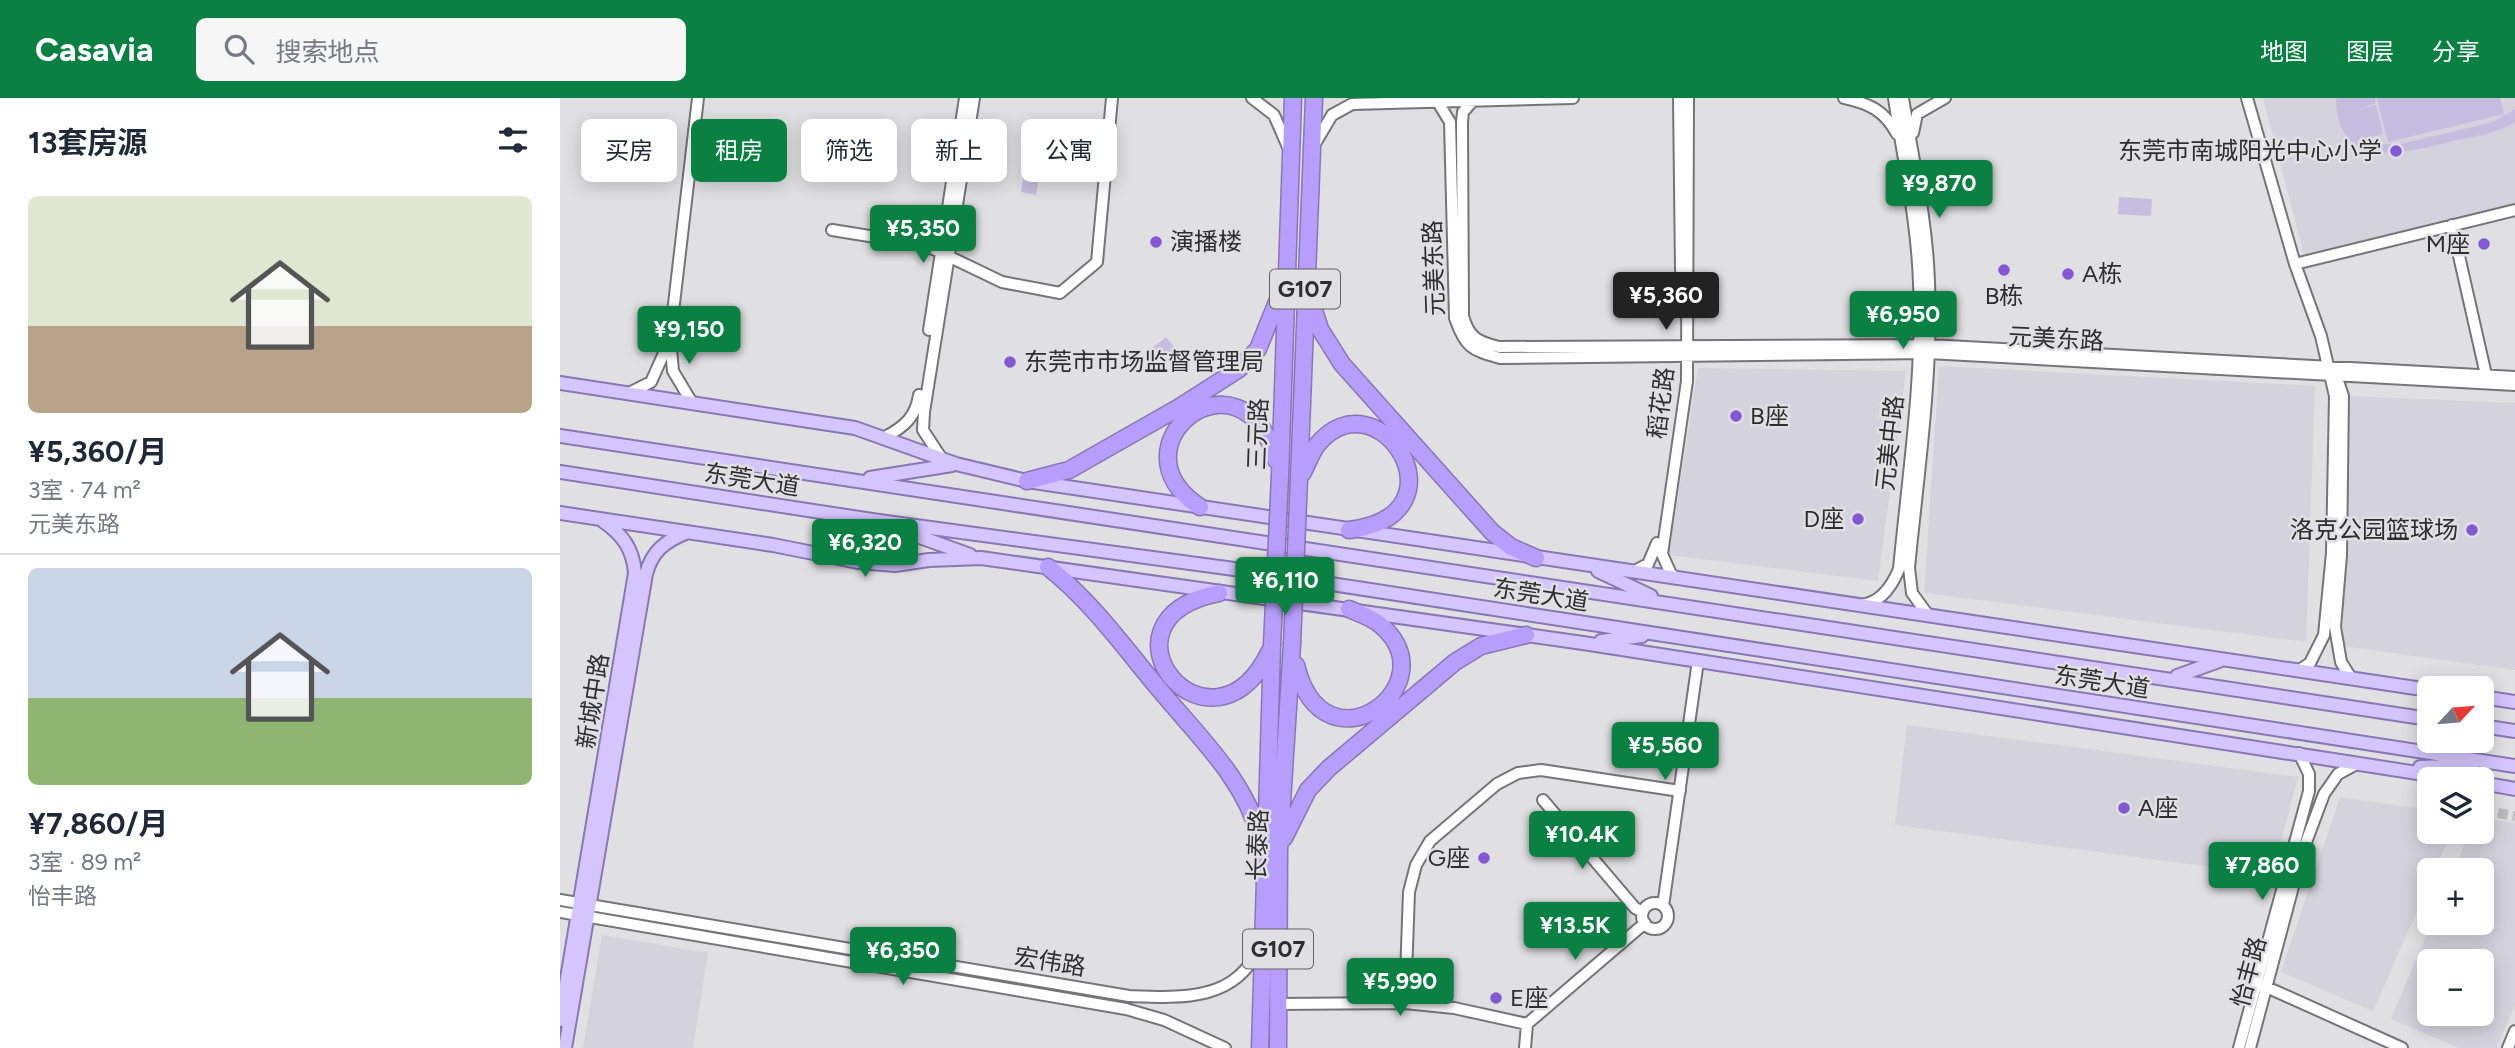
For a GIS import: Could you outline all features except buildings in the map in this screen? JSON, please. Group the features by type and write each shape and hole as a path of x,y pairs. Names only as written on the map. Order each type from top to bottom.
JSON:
{"highway":[{"name":"三元路","path":"1272,646 1293,98"},
{"name":"三元路","path":"1292,644 1314,98"},
{"path":"1027,481 1069,470 1239,369 1258,349 1287,277"},
{"path":"1305,281 1321,329 1342,364 1492,532 1511,547 1536,558"},
{"path":"1200,507 1185,497 1176,485 1167,455 1175,429 1185,418 1209,405 1239,407 1251,415 1269,441 1280,477"},
{"path":"1299,479 1317,446 1330,434 1344,428 1359,425 1372,427 1394,441 1403,454 1408,470 1405,499 1400,508 1380,524 1349,530"},
{"path":"1048,567 1069,584 1100,617 1234,778 1271,850 1301,801 1329,768 1466,655 1499,640 1526,635"},
{"path":"1219,593 1195,597 1181,605 1167,619 1159,642 1164,666 1170,677 1190,693 1202,697 1230,695 1254,677 1272,646"},
{"path":"1292,644 1301,686 1313,703 1327,715 1348,720 1374,712 1394,692 1400,679 1402,659 1394,640 1377,622 1349,609"},
{"name":"长泰路","path":"1260,1048 1262,941 1292,644"},
{"name":"长泰路","path":"1272,646 1271,850 1278,1048"}],"main road":[{"path":"560,383 823,422 885,437 956,464 1027,481 2417,688"},
{"name":"东莞大道","path":"560,436 2174,677 2417,717"},
{"path":"857,480 956,464"},
{"name":"东莞大道","path":"560,472 878,521 1059,544 1661,634 2511,765"},
{"path":"560,513 858,562 895,565 929,560 981,558 1048,567 1583,643 2417,772"},
{"name":"新城中路","path":"583,910 635,573 634,554 624,540 600,519"},
{"path":"878,521 981,558"},
{"name":"新城中路","path":"583,910 646,574 651,556 675,537 688,532"},
{"path":"1584,564 1664,602"},
{"path":"1583,643 1661,634"},
{"path":"2174,677 2222,660"},
{"path":"2494,699 2515,702"},
{"path":"2494,728 2515,731"},
{"path":"2395,768 2511,765"},
{"path":"2494,785 2515,789"},
{"path":"560,1020 583,910"},
{"path":"565,1048 583,910"}],"street":[{"path":"691,401 673,371 670,338 698,98"},
{"path":"942,459 923,430 965,98"},
{"path":"885,437 907,423 918,406 974,98"},
{"path":"832,230 945,252 1002,282 1060,293 1097,262 1112,98"},
{"path":"1252,98 1269,109 1279,121 1291,159"},
{"path":"1312,151 1324,124 1350,101 1439,104 1573,98"},
{"name":"稻花路","path":"1679,98 1687,381 1662,554 1671,574 1679,579"},
{"name":"稻花路","path":"1633,572 1648,564 1655,555 1685,350 1688,98"},
{"path":"1844,98 1874,106 1887,117 1908,148"},
{"name":"元美中路","path":"1894,98 1908,148"},
{"name":"元美中路","path":"1903,98 1908,148 1926,245 1924,349 1909,568 1912,593 1928,615"},
{"path":"1908,148 1917,114 1945,98"},
{"path":"2247,98 2295,264 2321,336 2330,350 2335,396 2332,553 2324,635 2309,663 2298,671"},
{"name":"元美东路","path":"1471,103 1463,112 1462,122 1463,316 1472,338 1499,347 1685,350 1924,349 2515,377"},
{"name":"元美东路","path":"1439,104 1450,121 1455,318 1467,346 1500,358 1685,350"},
{"path":"2295,264 2515,210"},
{"path":"2452,225 2486,375"},
{"path":"631,392 651,382 670,338"},
{"name":"元美中路","path":"1859,605 1878,598 1888,590 1899,569 1924,349"},
{"path":"2332,370 2343,396 2341,555 2335,627 2341,662 2351,678"},
{"name":"元美东路","path":"2332,370 2515,385"},
{"path":"1543,800 1644,918 1655,929 1665,925 1668,917 1663,906 1698,661"},
{"name":"怡丰路","path":"2250,1048 2262,985 2309,790 2307,767 2299,753"},
{"name":"怡丰路","path":"2239,1048 2262,985 2302,853 2324,794 2338,774 2359,762"},
{"path":"1405,1003 1409,892 1416,865 1430,841 1497,784 1518,773 1541,770 1680,791"},
{"name":"宏伟路","path":"560,900 583,910 1126,1009 1164,1020 1224,1048"},
{"path":"1525,1048 1527,1024 1644,918 1652,904 1663,906"},
{"name":"宏伟路","path":"560,912 583,910 1129,996 1172,998 1217,991 1248,970 1262,941"},
{"path":"2262,985 2402,1048"},
{"path":"1278,1004 1405,1003 1454,1008 1527,1024"},
{"path":"2508,1048 2515,1031"}],"shaded area":[{"name":"东莞市南城阳光中心小学","path":"2263,98 2515,98 2515,204 2304,255"},
{"path":"2336,98 2375,98 2376,103 2358,110 2376,105 2383,134 2367,138 2379,144 2401,144 2493,122 2515,109 2515,122 2493,132 2435,146 2378,152 2361,148 2348,138 2339,122"},
{"path":"2377,98 2500,98 2504,114 2388,142"},
{"path":"1023,182 1038,182 1036,195 1021,192"},
{"path":"2119,197 2152,199 2151,216 2118,214"},
{"path":"1166,337 1177,351 1151,371 1141,357"},
{"path":"1939,366 2315,386 2306,642 1924,593"},
{"path":"1698,368 1906,371 1878,581 1669,555"},
{"path":"2349,396 2515,403 2515,670 2342,646"},
{"path":"1907,725 2298,777 2272,875 1895,825"},
{"path":"2340,797 2417,808 2417,844 2446,844 2440,858 2417,858 2417,911 2373,1011 2281,972"},
{"path":"2494,820 2515,823 2515,1005 2497,1048 2459,1048 2391,1019 2417,957 2417,1026 2494,1026 2494,949 2421,949 2427,935 2494,935 2494,858 2459,858 2465,844 2494,844"},
{"path":"602,935 708,953 693,1048 583,1048"}],"tunnel":[{"path":"2498,813 2515,816"}],"place":[{"name":"东莞市南城阳光中心小学","path":"2396,151"},
{"name":"演播楼","path":"1156,242"},
{"name":"M座","path":"2484,244"},
{"name":"B栋","path":"2004,270"},
{"name":"A栋","path":"2068,274"},
{"name":"东莞市市场监督管理局","path":"1010,362"},
{"name":"B座","path":"1736,416"},
{"name":"D座","path":"1858,519"},
{"name":"洛克公园篮球场","path":"2472,530"},
{"name":"A座","path":"2124,808"},
{"name":"G座","path":"1484,858"},
{"name":"E座","path":"1496,998"}]}
